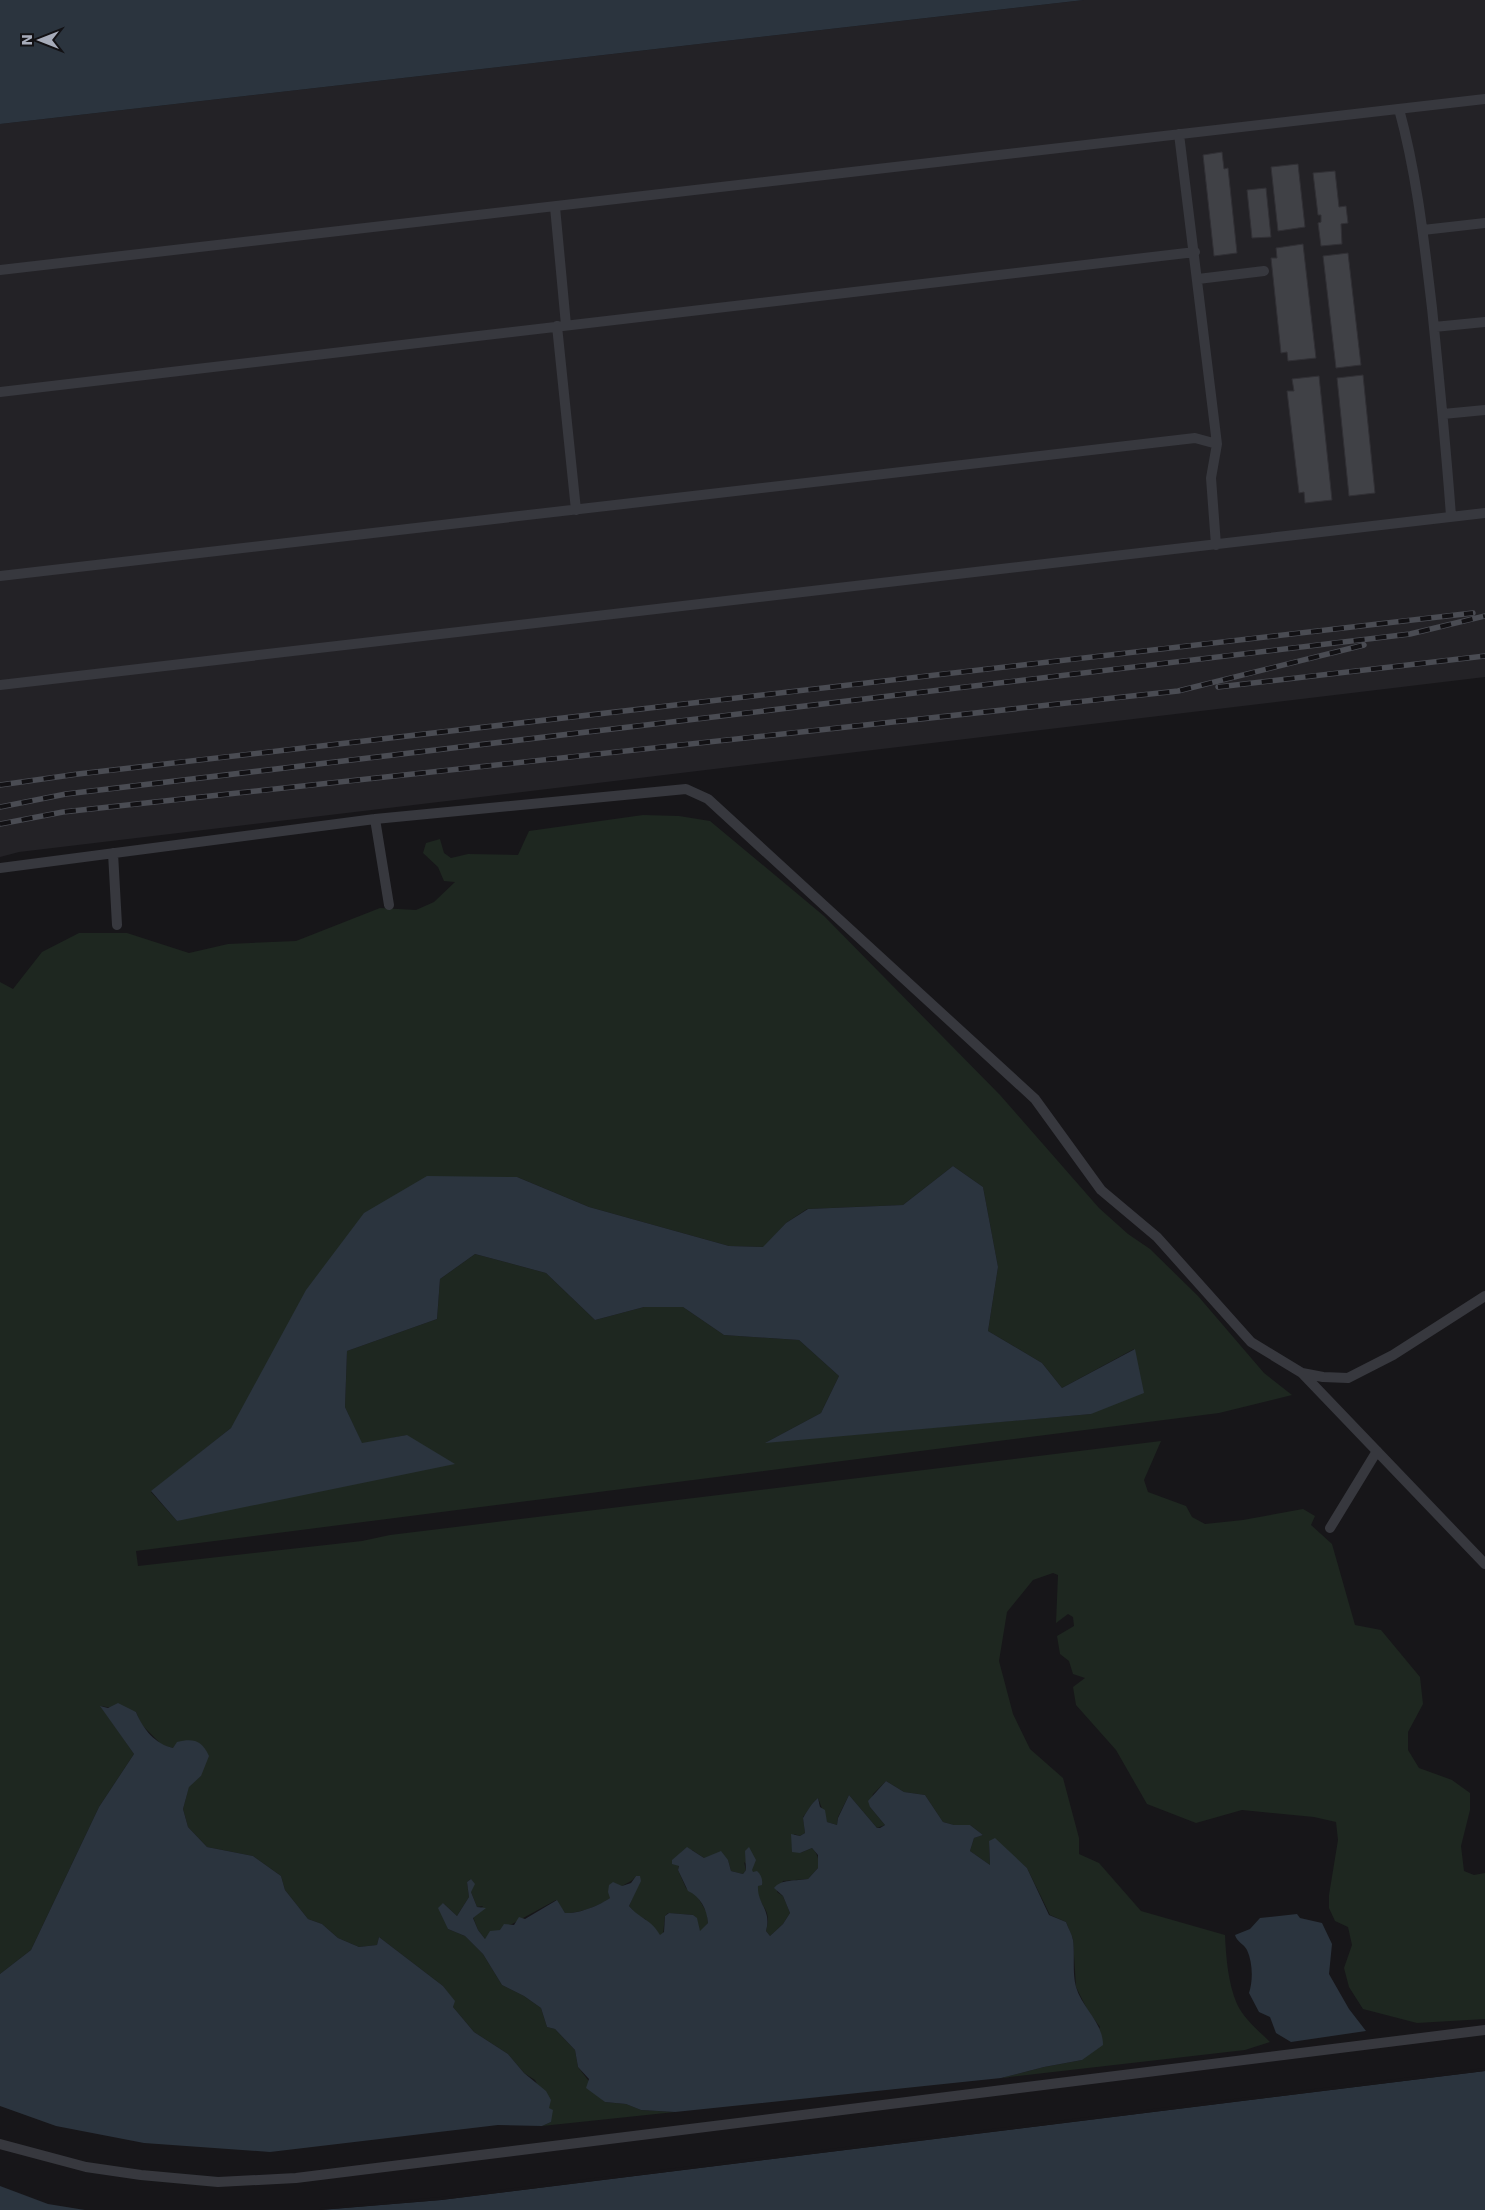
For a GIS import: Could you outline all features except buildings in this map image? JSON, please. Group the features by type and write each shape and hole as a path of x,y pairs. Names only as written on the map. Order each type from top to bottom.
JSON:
{"lane":[{"path":"0,270 1485,99"},
{"path":"1400,109 1412,159 1423,230 1443,414 1451,516"},
{"path":"1179,134 1195,252 1217,444 1211,478 1216,544"},
{"path":"554,207 561,326 576,510"},
{"path":"1423,230 1485,223"},
{"path":"0,392 1195,252"},
{"path":"1198,279 1264,271"},
{"path":"1434,327 1485,322"},
{"path":"1443,414 1485,410"},
{"path":"0,576 1195,438 1217,444"},
{"path":"0,684 1485,513"},
{"path":"0,868 375,819 686,789 708,799 1035,1100 1101,1190 1157,1237 1251,1342 1302,1373 1485,1564"},
{"path":"375,819 389,905"},
{"path":"113,853 116,925"},
{"path":"1302,1373 1323,1377 1348,1378 1393,1355 1485,1296"},
{"path":"1330,1528 1377,1451"},
{"path":"0,2144 86,2167 141,2175 218,2182 296,2178 1485,2030"}],"shaded area":[{"path":"0,0 1084,0 0,124"},
{"path":"1084,0 1485,0 1485,677 19,852 0,857 0,124"},
{"path":"643,815 679,816 710,821 824,916 1000,1095 1099,1208 1128,1234 1150,1249 1198,1296 1264,1373 1292,1395 1219,1413 136,1551 138,1566 362,1541 390,1535 1161,1441 1144,1480 1148,1492 1186,1506 1192,1517 1205,1524 1243,1520 1303,1509 1315,1516 1311,1525 1332,1544 1355,1625 1381,1630 1420,1677 1423,1704 1408,1732 1408,1750 1419,1768 1452,1780 1470,1793 1470,1810 1461,1846 1464,1871 1474,1875 1485,1873 1485,2019 1417,2023 1363,2009 1349,1987 1344,1968 1352,1945 1348,1927 1335,1921 1329,1908 1329,1895 1338,1840 1336,1822 1314,1817 1242,1810 1196,1823 1147,1804 1116,1750 1076,1705 1073,1687 1085,1678 1073,1674 1069,1661 1060,1654 1057,1636 1074,1626 1073,1617 1068,1614 1056,1623 1058,1575 1053,1573 1033,1580 1007,1612 999,1661 1013,1714 1030,1749 1063,1778 1079,1838 1079,1854 1099,1863 1141,1911 1225,1935 1230,1979 1237,2004 1248,2020 1270,2042 1245,2050 1001,2078 1082,2060 1100,2027 1088,2011 1076,1987 1073,1939 1066,1922 1050,1915 1027,1868 1011,1854 989,1842 990,1865 970,1851 974,1838 983,1835 970,1825 954,1825 943,1822 925,1795 904,1792 886,1781 873,1794 870,1807 885,1825 877,1828 849,1795 838,1817 837,1825 827,1822 818,1798 811,1805 803,1817 805,1833 800,1836 794,1834 800,1853 812,1848 816,1852 818,1868 808,1879 783,1881 777,1892 783,1896 790,1913 783,1924 770,1936 766,1931 768,1918 766,1910 748,1866 744,1862 746,1870 743,1874 731,1871 728,1860 704,1858 692,1850 679,1865 678,1870 686,1888 696,1894 707,1913 708,1923 700,1932 693,1915 668,1913 665,1916 663,1935 659,1935 645,1919 637,1915 629,1906 636,1890 636,1876 619,1888 610,1898 595,1907 565,1913 556,1900 485,1939 478,1930 473,1917 483,1906 477,1907 471,1892 471,1879 467,1882 469,1897 457,1916 443,1903 448,1929 465,1936 483,1954 502,1985 524,1996 541,2008 547,2027 555,2029 575,2050 578,2067 605,2102 626,2104 641,2110 675,2112 542,2126 551,2122 549,2108 535,2080 524,2073 508,2054 474,2032 453,2007 454,2001 443,1986 379,1937 377,1945 359,1947 338,1938 322,1924 308,1919 285,1890 281,1876 253,1856 207,1847 188,1827 183,1809 189,1786 201,1776 173,1748 162,1745 141,1724 136,1712 101,1706 134,1754 99,1807 31,1950 0,1974 0,982 13,989 42,952 79,933 127,933 189,953 228,944 296,941 380,908 416,910 434,902 455,882 444,881 438,867 423,853 426,843 440,839 444,853 451,858 468,854 518,855 529,831","holes":["953,1166 983,1187 998,1267 988,1331 1042,1363 1062,1388 1134,1349 1091,1414 767,1442 821,1413 839,1376 799,1340 724,1335 683,1307 644,1307 595,1320 546,1273 475,1254 440,1279 437,1319 347,1351 345,1407 362,1444 407,1435 177,1521 151,1492 231,1428 517,1177 589,1207 729,1246 764,1247 786,1223 807,1209 903,1205"]},
{"path":"953,1166 983,1187 998,1267 988,1331 1042,1363 1062,1388 1135,1349 1144,1393 1091,1414 765,1443 821,1413 839,1376 799,1340 724,1335 683,1307 644,1307 595,1320 546,1273 475,1254 440,1279 437,1319 347,1351 345,1407 362,1443 407,1435 455,1464 177,1521 151,1491 231,1428 306,1290 364,1213 427,1176 517,1177 589,1207 729,1246 763,1247 786,1223 808,1209 903,1205"},
{"path":"118,1703 136,1712 150,1735 161,1743 173,1748 177,1742 192,1740 203,1746 209,1756 201,1776 189,1787 183,1809 188,1827 207,1847 253,1856 281,1876 285,1890 308,1919 322,1924 338,1938 359,1947 377,1945 379,1937 443,1986 455,2001 453,2007 474,2032 508,2054 524,2073 546,2091 551,2100 549,2108 553,2110 551,2122 542,2126 498,2125 270,2152 144,2143 56,2126 0,2106 0,1974 31,1950 99,1807 134,1754 100,1706 108,1708"},
{"path":"886,1781 904,1792 925,1795 943,1822 954,1825 970,1825 983,1835 974,1838 970,1851 990,1865 989,1841 995,1838 1027,1868 1049,1915 1066,1922 1071,1933 1076,1987 1100,2029 1103,2045 1082,2060 1001,2078 675,2112 641,2110 626,2104 605,2102 586,2088 589,2079 578,2067 575,2050 555,2029 547,2027 541,2008 524,1996 502,1985 483,1954 465,1936 448,1929 438,1908 443,1903 457,1916 469,1897 467,1882 471,1879 475,1884 471,1892 477,1907 486,1908 473,1918 478,1930 485,1939 490,1931 500,1930 504,1924 514,1925 519,1917 525,1919 557,1900 565,1913 583,1911 610,1898 608,1892 609,1885 613,1882 622,1886 631,1883 636,1876 640,1876 641,1881 629,1906 637,1914 649,1922 660,1935 664,1932 665,1916 669,1913 693,1915 697,1918 700,1931 708,1923 706,1913 696,1896 688,1891 678,1870 679,1866 672,1864 672,1860 687,1847 704,1858 721,1851 728,1860 731,1871 743,1874 746,1870 745,1851 749,1847 756,1860 752,1870 753,1872 757,1871 762,1879 762,1885 758,1886 758,1892 766,1912 766,1931 770,1936 783,1924 790,1913 783,1896 774,1888 781,1883 808,1879 818,1868 818,1855 812,1848 800,1853 792,1852 791,1834 800,1836 805,1833 803,1818 811,1805 818,1798 820,1807 825,1810 827,1822 837,1825 838,1818 849,1795 877,1828 880,1828 885,1825 870,1807 868,1801"},
{"path":"1297,1914 1300,1918 1322,1923 1332,1944 1329,1974 1349,2009 1366,2031 1291,2042 1276,2033 1270,2017 1259,2012 1249,1993 1252,1972 1249,1955 1246,1948 1235,1935 1250,1929 1260,1918"},
{"path":"1485,2071 1485,2210 321,2210 441,2200"},
{"path":"0,2186 48,2204 85,2210 0,2210"}],"pier":[{"path":"1485,2068 1485,2071 441,2200 319,2210 321,2208 441,2197"}],"railway":[{"path":"0,785 78,774 1473,613"},
{"path":"0,807 66,794 1410,634 1485,616"},
{"path":"0,824 63,812 1178,691 1364,645"},
{"path":"1218,687 1485,656"}]}
